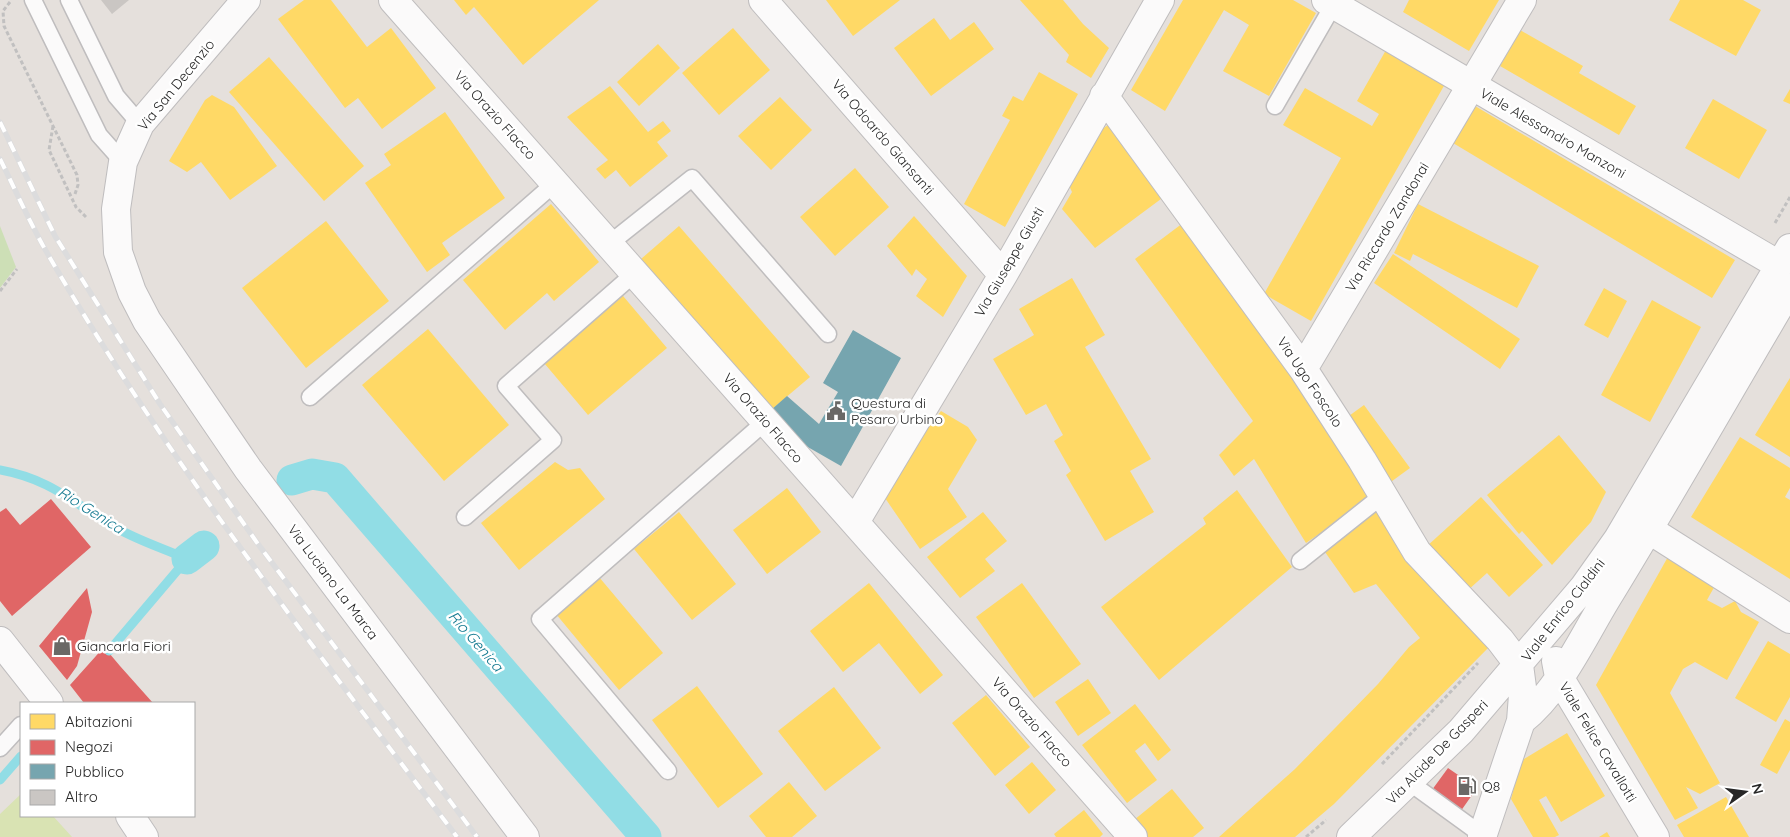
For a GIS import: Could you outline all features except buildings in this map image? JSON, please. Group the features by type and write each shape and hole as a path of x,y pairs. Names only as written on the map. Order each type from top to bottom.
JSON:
{"street":[{"name":"Via San Decenzio","path":"147,321 132,292 118,252 116,209 123,162 140,124 246,0"},
{"name":"Via Orazio Flacco","path":"393,0 1131,836"},
{"name":"Via Odoardo Giansanti","path":"763,0 1003,275"},
{"name":"Via Giuseppe Giusti","path":"855,522 1003,275 1160,0"},
{"name":"Via Riccardo Zandonai","path":"1302,369 1522,0"},
{"name":"Viale Alessandro Manzoni","path":"1330,2 1786,267"},
{"name":"Via Ugo Foscolo","path":"1104,96 1302,369 1383,495 1417,552 1500,640 1519,665"},
{"name":"Viale Enrico Cialdini","path":"1520,721 1542,701 1559,677 1648,529 1786,267"},
{"name":"Viale Enrico Cialdini","path":"1520,721 1523,695 1519,665 1584,587 1618,539 1786,267"},
{"name":"Via Luciano La Marca","path":"147,321 248,469 525,837"},
{"path":"1648,529 1790,619"},
{"name":"Viale Felice Cavallotti","path":"1584,587 1558,641 1555,658 1559,677 1655,837"},
{"path":"3,649 43,700"},
{"name":"Via Alcide De Gasperi","path":"1351,837 1461,730 1519,665"},
{"path":"1482,836 1520,721"},
{"path":"131,817 144,837"}],"lane":[{"path":"33,0 99,135 123,162"},
{"path":"70,0 116,96 140,124"},
{"path":"1275,106 1330,2"},
{"path":"609,244 692,178 828,334"},
{"path":"310,397 555,183"},
{"path":"465,517 553,440 506,386 635,273"},
{"path":"668,771 540,619 766,421"},
{"path":"1300,561 1383,495"},
{"path":"0,748 20,726"},
{"path":"1409,782 1482,836"}],"path":[{"path":"11,0 3,11 4,26 77,175 78,185 75,194"},
{"path":"53,126 49,150 65,182"},
{"path":"1773,227 1790,198"},
{"path":"0,292 17,269"},
{"path":"1378,768 1480,661"},
{"path":"1306,837 1332,814"}],"green space":[{"path":"0,226 16,267 0,288"},
{"path":"20,795 20,817 54,817 72,837 0,837 0,814"}],"waterway":[{"name":"Rio Genica","path":"0,470 18,474 47,485 122,531 187,559 109,651"},
{"name":"Rio Genica","path":"292,480 312,474 335,478 646,837"},
{"name":"Rio Genica","path":"187,559 204,546"},
{"path":"0,780 20,757"}],"railway":[{"path":"0,122 55,236 160,404 258,544 477,837"},
{"path":"0,159 46,251 140,403 242,550 457,837"}],"place":[{"name":"Questura di Pesaro Urbino","path":"836,411"},
{"name":"Giancarla Fiori","path":"62,646"},
{"name":"Q8","path":"1467,786"}]}
